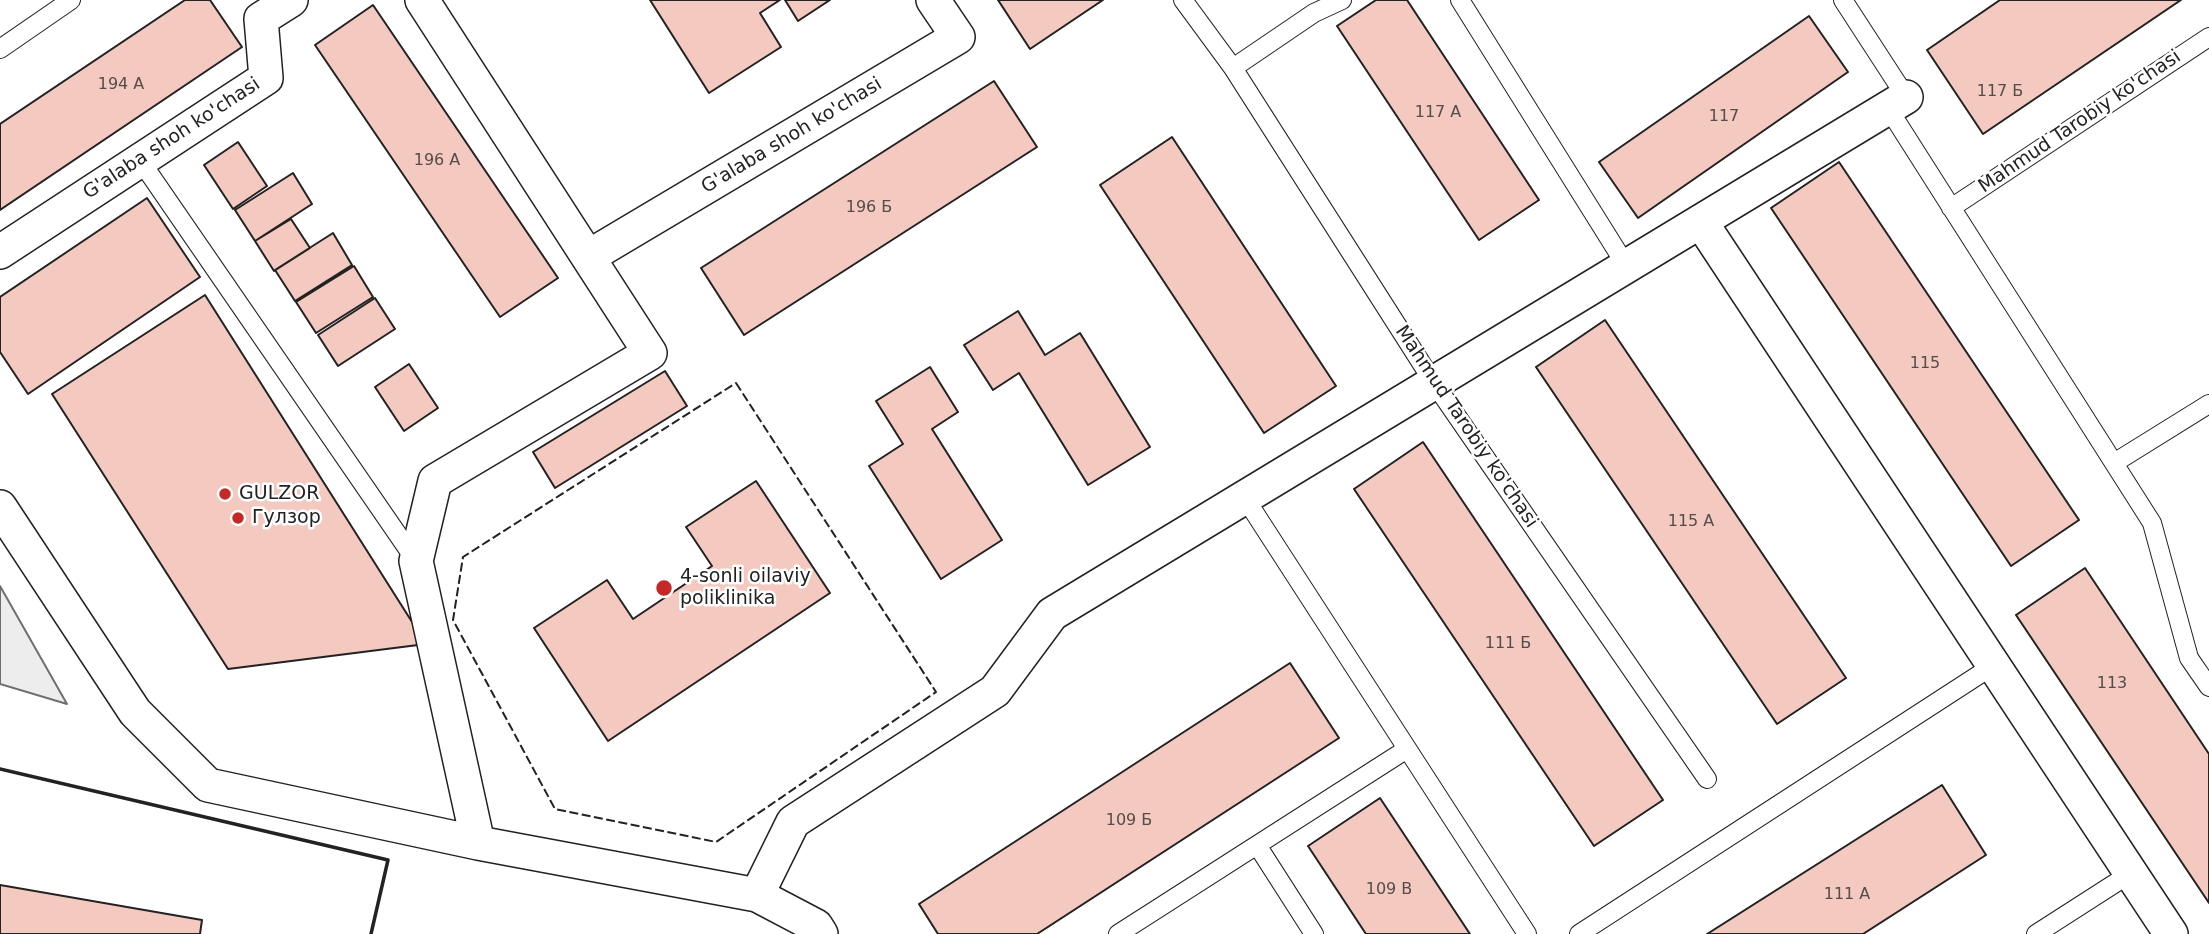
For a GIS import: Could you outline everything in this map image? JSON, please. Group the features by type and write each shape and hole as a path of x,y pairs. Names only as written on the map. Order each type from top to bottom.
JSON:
{"street":[{"name":"G'alaba shoh ko'chasi","path":"0,252 266,78 261,19 291,0"},
{"path":"422,0 650,353 435,481 416,561 478,843"},
{"name":"G'alaba shoh ko'chasi","path":"588,257 958,37 933,0"},
{"path":"757,895 793,822 995,691 1052,614 1897,102"},
{"path":"1701,222 2171,934"},
{"path":"0,507 135,712 208,785 478,843 757,895 816,926 821,934"}],"lane":[{"path":"0,49 71,0"},
{"name":"Mahmud Tarobiy ko'chasi","path":"1183,0 1233,68 1434,383 1707,779"},
{"path":"1233,68 1314,13 1342,0"},
{"path":"1460,0 1627,267"},
{"path":"1843,0 1951,208 2152,523 2189,658 2209,687"},
{"name":"Mahmud Tarobiy ko'chasi","path":"1951,208 2209,37"},
{"path":"140,160 416,561"},
{"path":"2114,463 2209,404"},
{"path":"1245,498 1527,934"},
{"path":"1578,934 1994,665"},
{"path":"1118,934 1407,750"},
{"path":"1256,845 1314,934"},
{"path":"2036,934 2131,873"}],"shaded area":[{"path":"0,586 67,704 0,684"}],"building":[{"path":"185,0 210,0 242,47 0,210 0,124"},
{"path":"650,0 780,0 760,13 781,47 709,93"},
{"path":"785,0 830,0 798,21"},
{"path":"998,0 1103,0 1030,49"},
{"path":"1376,0 1407,0 1539,200 1479,240 1337,26"},
{"path":"2000,0 2181,0 1983,134 1927,50"},
{"path":"373,5 558,278 500,317 315,45"},
{"path":"1809,16 1848,72 1638,218 1599,162"},
{"path":"994,81 1037,147 744,335 701,268"},
{"path":"1172,137 1336,386 1264,433 1100,185"},
{"path":"238,142 267,186 233,209 204,165"},
{"path":"1839,162 2079,520 2011,566 1771,208"},
{"path":"293,173 312,204 255,241 235,210"},
{"path":"147,198 200,277 28,394 0,352 0,297"},
{"path":"291,219 310,248 274,271 255,241"},
{"path":"333,233 352,265 295,301 275,270"},
{"path":"354,266 373,297 316,333 296,302"},
{"name":"Гулзор","path":"205,295 426,644 228,669 52,394"},
{"path":"375,298 395,329 338,366 318,335"},
{"path":"1018,311 1045,355 1080,333 1150,447 1088,485 1019,373 993,390 964,345"},
{"path":"1605,320 1846,678 1777,724 1536,367"},
{"path":"409,364 438,408 404,431 375,387"},
{"path":"930,367 958,412 932,429 1002,540 941,579 869,466 903,444 876,401"},
{"path":"665,371 687,406 555,488 533,452"},
{"path":"1423,442 1663,800 1594,846 1354,489"},
{"path":"756,481 830,593 608,741 534,628 607,580 633,619 712,566 686,527"},
{"path":"2085,568 2209,754 2209,903 2016,615"},
{"path":"1290,663 1339,738 1037,934 938,934 919,904"},
{"path":"1942,785 1986,855 1863,934 1707,934"},
{"path":"1380,798 1470,934 1366,934 1308,846"},
{"path":"0,885 202,920 200,934 0,934"}],"fence":[{"path":"736,383 936,692 716,842 555,809 453,620 463,557 736,383"}],"wall":[{"path":"0,769 388,860 371,934"}],"place":[{"name":"GULZOR","path":"225,494"},
{"name":"Гулзор","path":"238,518"},
{"name":"4-sonli oilaviy poliklinika","path":"664,588"}]}
